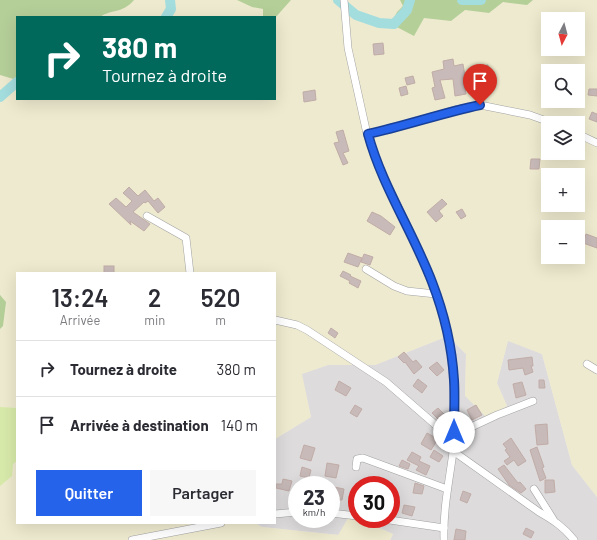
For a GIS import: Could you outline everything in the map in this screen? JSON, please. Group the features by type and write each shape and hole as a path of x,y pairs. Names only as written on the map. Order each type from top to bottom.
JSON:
{"street":[{"path":"345,4 348,48 368,134 377,162 436,294 448,336 454,382 454,435 447,489 444,540"},
{"path":"368,134 394,128 454,110 480,105 530,114 541,118"},
{"path":"585,137 597,143"},
{"path":"147,216 186,238 190,272"},
{"path":"366,270 394,286 407,291 436,294"},
{"path":"276,320 297,325 316,335 386,382 446,434 454,435 497,415 533,401"},
{"path":"587,364 597,370"},
{"path":"453,451 539,512 554,520 574,540"},
{"path":"356,467 357,459 363,458 447,489"},
{"path":"534,488 554,520"},
{"path":"276,514 288,513"},
{"path":"400,522 444,528"},
{"path":"132,540 216,524"}],"shaded area":[{"path":"0,0 597,0 597,497 572,465 542,354 508,341 497,383 507,406 488,419 465,396 466,354 448,336 375,365 328,365 302,374 311,417 276,438 276,272 16,272 16,524 257,524 262,527 338,535 348,518 348,528 379,528 393,534 390,540 0,540"},
{"path":"448,336 466,354 465,396 507,406 497,383 508,340 542,354 572,465 597,497 597,540 390,540 393,534 379,528 400,528 400,476 348,476 348,519 339,535 262,527 257,524 276,524 276,438 311,417 301,374 328,365 375,365"}],"green space":[{"path":"0,0 134,0 121,9 102,16 16,16 16,80 0,75"},
{"path":"237,0 291,0 276,17 263,16 263,9 252,7"},
{"path":"400,0 533,0 527,5 503,2 489,13 465,10 451,21 424,18 414,36 391,24 397,12 403,6"},
{"path":"0,295 6,302 3,326 0,329"},
{"path":"0,407 16,408 16,462 13,464 12,476 0,486"}],"building":[{"path":"383,43 384,54 374,55 373,44"},
{"path":"453,59 454,66 463,64 466,94 455,96 453,79 440,80 445,98 435,100 432,88 435,87 432,72 444,69 443,61"},
{"path":"488,65 488,73 482,74 482,66"},
{"path":"413,76 415,83 407,85 405,78"},
{"path":"406,86 408,94 401,96 399,88"},
{"path":"589,89 597,89 597,96 588,95"},
{"path":"315,90 316,100 304,102 303,92"},
{"path":"592,112 597,114 597,122 589,119"},
{"path":"343,130 349,151 343,153 348,163 343,165 334,143 339,142 336,132"},
{"path":"531,159 540,159 539,169 530,169"},
{"path":"129,187 138,196 145,190 154,201 158,198 165,207 158,213 148,201 145,203 144,202 133,212 150,224 144,231 130,221 131,225 109,204 116,198 126,207 132,201 123,193"},
{"path":"442,199 447,204 439,211 443,216 436,222 427,212"},
{"path":"462,209 466,216 461,219 456,212"},
{"path":"372,212 381,216 395,227 390,235 367,221"},
{"path":"586,234 597,238 597,248 585,244"},
{"path":"348,253 362,258 358,267 344,262"},
{"path":"364,254 373,257 370,265 361,262"},
{"path":"104,266 114,266 114,272 104,272"},
{"path":"343,271 361,281 358,288 349,283 350,281 340,276"},
{"path":"331,328 338,333 335,338 328,333"},
{"path":"404,352 413,362 416,360 422,367 414,374 405,362 404,363 398,357"},
{"path":"532,357 533,366 531,366 533,372 525,375 523,368 509,370 508,360"},
{"path":"437,362 444,370 437,376 429,368"},
{"path":"418,379 427,386 422,393 413,386"},
{"path":"539,380 544,380 545,388 539,388"},
{"path":"339,381 351,388 346,396 335,390"},
{"path":"522,382 526,395 516,398 513,384"},
{"path":"355,405 362,409 357,417 350,413"},
{"path":"476,405 482,415 472,420 467,410"},
{"path":"438,408 444,414 438,419 432,413"},
{"path":"547,424 548,444 537,445 535,425"},
{"path":"427,433 438,439 431,450 421,444"},
{"path":"511,438 526,461 518,466 514,460 507,465 504,461 510,457 503,444"},
{"path":"304,445 315,448 311,461 300,458"},
{"path":"537,447 546,478 540,481 530,450"},
{"path":"434,450 443,456 439,462 430,457"},
{"path":"412,452 421,457 419,461 430,466 426,475 416,470 419,466 407,460"},
{"path":"402,460 410,464 408,469 399,466"},
{"path":"327,463 339,465 336,476 325,476"},
{"path":"504,465 518,483 520,482 526,489 521,493 509,485 498,469"},
{"path":"302,467 311,470 310,476 300,476"},
{"path":"283,479 288,480 288,491 276,488 276,484 282,484"},
{"path":"545,480 554,480 555,492 545,493"},
{"path":"415,483 424,486 422,494 413,493"},
{"path":"340,488 344,489 342,500 340,500"},
{"path":"463,491 471,494 467,503 460,500"},
{"path":"404,505 415,507 412,516 402,513"},
{"path":"526,528 534,532 531,538 523,534"},
{"path":"456,529 466,531 465,540 454,540"}],"waterway":[{"path":"167,16 171,9 170,0"},
{"path":"338,0 356,15 379,23 394,24 407,10 410,0"},
{"path":"462,0 481,0"},
{"path":"0,97 16,83"}],"route":[{"path":"454,432 454,382 445,322 432,283 377,162 368,134 394,128 454,110 480,105"}]}
